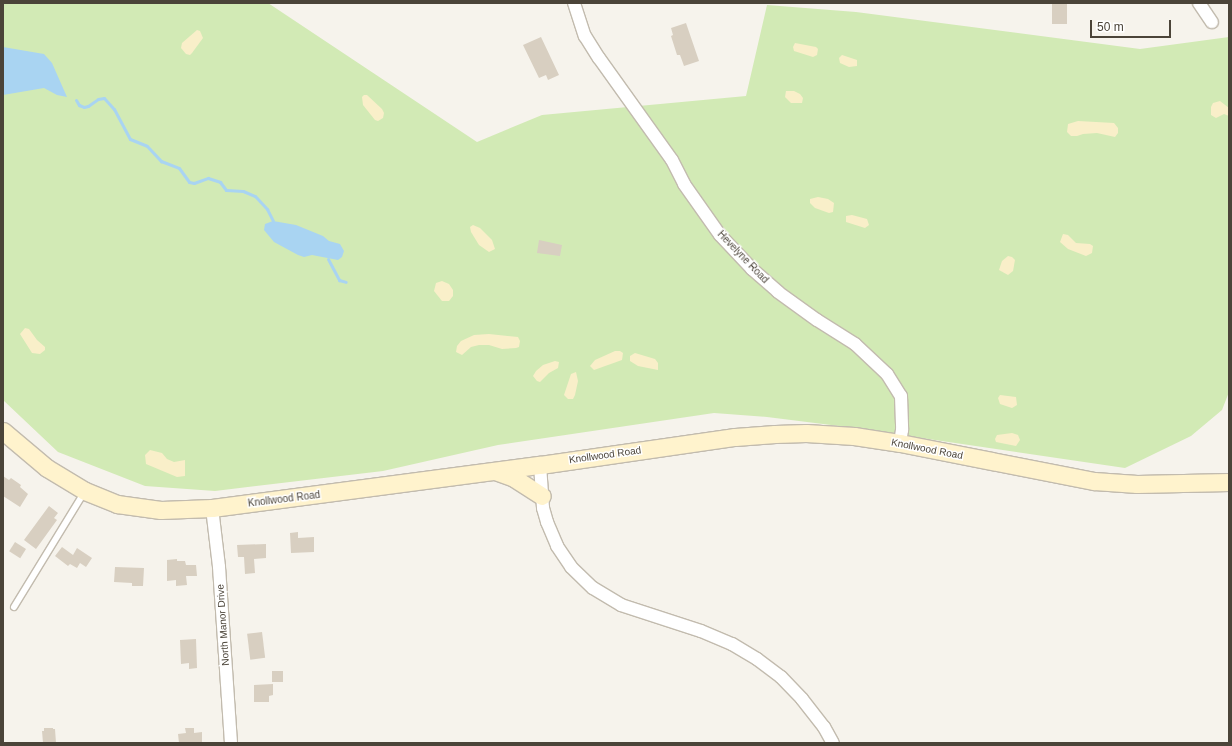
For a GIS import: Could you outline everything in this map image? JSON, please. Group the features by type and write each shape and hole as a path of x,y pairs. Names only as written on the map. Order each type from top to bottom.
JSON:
{"main road":[{"name":"Knollwood Road","path":"3,430 47,468 85,492 131,507 161,510 212,508 540,465 735,437 806,433 854,436 900,443 1094,481 1137,484 1229,482"},
{"path":"495,471 514,478 542,496"}],"street":[{"name":"Hevelyne Road","path":"574,3 586,36 599,58 672,160 684,184 720,234 752,269 778,292 817,320 855,344 886,374 901,396 902,414 900,443"},
{"path":"1199,3 1212,22"},
{"path":"540,465 542,496 547,522 557,546 571,567 592,588 621,605 701,631 732,644 757,659 781,677 802,699 824,727 833,743"},
{"name":"North Manor Drive","path":"212,508 219,567 231,743"}],"lane":[{"path":"14,607 85,492"}],"green space":[{"path":"3,3 268,3 477,142 542,115 746,96 767,5 856,12 1140,49 1229,37 1229,392 1222,410 1191,436 1125,468 847,427 767,417 714,413 498,445 383,471 215,491 145,486 58,452 3,400"}],"sand":[{"path":"197,30 200,31 203,38 190,55 186,54 181,48 182,43"},
{"path":"795,43 816,47 818,49 817,55 813,57 794,51 793,47"},
{"path":"842,55 857,60 857,66 849,67 840,63 839,58"},
{"path":"786,91 794,91 800,94 803,98 802,103 791,103 785,97"},
{"path":"367,95 382,109 384,113 383,118 378,121 375,120 363,105 362,97"},
{"path":"1220,101 1229,108 1229,116 1224,114 1216,118 1211,115 1211,107 1213,103"},
{"path":"1078,121 1114,123 1118,128 1118,133 1115,137 1097,133 1071,136 1067,132 1068,124"},
{"path":"818,197 828,199 834,203 833,212 829,213 815,208 810,203 810,199"},
{"path":"852,215 867,219 869,225 865,228 846,222 846,216"},
{"path":"473,225 480,228 492,240 495,249 489,252 479,245 471,232 470,227"},
{"path":"1063,234 1068,235 1076,243 1090,244 1093,246 1092,253 1086,256 1068,249 1060,242"},
{"path":"1008,256 1015,260 1013,271 1008,275 999,270 1002,261"},
{"path":"442,281 449,284 453,290 453,296 449,301 442,301 434,291 436,283"},
{"path":"25,328 29,329 37,340 45,347 45,350 40,354 32,353 20,334"},
{"path":"489,334 518,337 520,341 519,347 502,349 489,345 479,345 471,347 462,355 456,352 457,346 461,341 474,335"},
{"path":"615,351 620,351 623,353 622,360 594,370 590,366 595,360"},
{"path":"635,353 655,359 658,363 658,370 638,366 630,361 630,356"},
{"path":"555,361 559,362 558,368 549,373 540,382 537,381 533,376 536,371 543,365"},
{"path":"576,372 578,381 575,395 573,399 568,399 564,395 571,374"},
{"path":"1000,395 1016,397 1017,405 1012,408 1000,404 998,398"},
{"path":"1012,433 1018,435 1020,440 1016,446 996,442 995,439 997,435"},
{"path":"150,450 162,453 167,459 174,462 185,460 185,476 177,477 146,464 145,455"}],"water":[{"path":"3,47 44,54 52,63 67,97 57,95 44,88 3,95"},
{"path":"273,221 296,225 323,236 329,241 340,244 344,251 342,257 338,260 312,255 304,257 298,255 274,242 264,230 265,224"}],"building":[{"path":"1052,3 1067,3 1067,24 1052,24"},
{"path":"686,23 699,61 684,66 680,55 677,55 671,36 673,35 671,28"},
{"path":"541,37 559,75 548,80 546,75 539,78 523,45"},
{"path":"539,240 562,245 560,256 537,253"},
{"path":"3,476 9,480 11,478 21,485 20,487 28,494 20,507 3,496"},
{"path":"49,506 58,513 54,518 57,520 36,549 24,540"},
{"path":"298,532 298,538 314,537 314,552 291,553 290,533"},
{"path":"15,542 26,549 20,558 9,551"},
{"path":"266,544 266,558 254,559 255,573 245,574 244,557 238,557 237,545"},
{"path":"62,547 73,555 77,548 92,558 86,567 80,563 77,568 70,564 68,566 55,556"},
{"path":"177,559 177,561 185,561 186,565 196,565 197,576 186,576 187,585 176,586 176,580 167,581 167,560"},
{"path":"115,567 144,568 143,586 132,586 132,583 114,582"},
{"path":"262,632 265,658 250,660 247,634"},
{"path":"196,639 197,668 189,669 189,663 181,664 180,640"},
{"path":"272,671 283,671 283,682 272,682"},
{"path":"273,684 273,695 269,696 269,702 254,702 254,685"},
{"path":"44,728 55,729 56,743 43,743 42,731 44,731"},
{"path":"185,728 194,728 194,733 202,732 202,743 179,743 178,734 186,733"}],"waterway":[{"path":"76,100 79,105 84,107 98,99 104,98 114,109 130,139 147,146 161,161 179,168 189,182 194,183 208,178 220,182 226,190 243,191 255,196 267,209 273,221"},
{"path":"328,259 339,280 346,282"}]}
